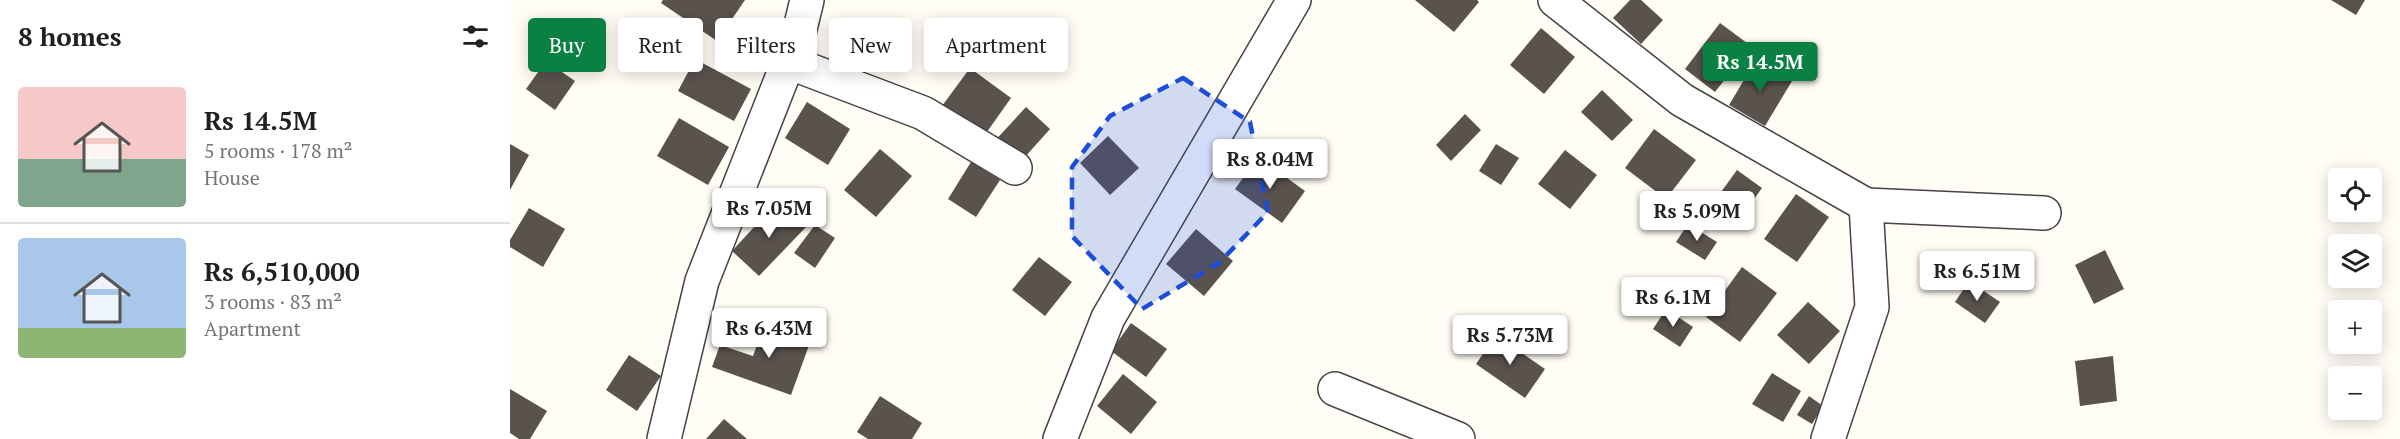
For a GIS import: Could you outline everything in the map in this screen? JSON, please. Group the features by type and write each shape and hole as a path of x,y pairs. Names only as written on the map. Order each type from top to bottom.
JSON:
{"street":[{"path":"803,18 807,0"},
{"path":"1060,439 1108,318 1294,0"},
{"path":"1555,0 1682,100 1866,205 2044,213"},
{"path":"664,439 702,280 784,72"},
{"path":"815,72 923,112 1015,168"},
{"path":"1828,439 1872,307 1866,205"},
{"path":"1335,389 1458,439"}],"highlighted area":[{"path":"1183,78 1250,122 1268,212 1219,263 1142,309 1072,236 1072,167 1110,116"}],"building":[{"path":"663,0 745,0 733,18 715,18 715,40 703,32 703,18 683,18 661,3"},
{"path":"1415,0 1477,0 1479,2 1454,32"},
{"path":"1630,0 1641,0 1663,20 1641,44 1613,18"},
{"path":"2331,0 2365,0 2356,15"},
{"path":"1720,23 1751,46 1715,92 1685,69"},
{"path":"1541,28 1575,57 1544,94 1510,65"},
{"path":"1756,60 1792,81 1765,126 1729,105"},
{"path":"703,63 715,70 715,72 719,72 751,89 734,121 678,91 688,72 703,72"},
{"path":"538,72 562,72 575,81 555,110 526,89"},
{"path":"967,72 975,72 1011,98 984,136 942,106"},
{"path":"1602,90 1633,120 1612,141 1581,112"},
{"path":"807,102 850,129 828,165 785,138"},
{"path":"1026,107 1050,129 1015,168 990,146"},
{"path":"1465,114 1481,130 1451,161 1436,145"},
{"path":"679,118 729,147 708,185 657,156"},
{"path":"1654,129 1696,160 1666,199 1625,168"},
{"path":"1108,136 1139,168 1110,195 1080,163"},
{"path":"510,144 529,155 510,190"},
{"path":"1496,144 1519,158 1501,185 1479,171"},
{"path":"880,149 912,176 876,217 844,190"},
{"path":"1565,150 1597,175 1570,209 1538,184"},
{"path":"1258,157 1305,191 1282,223 1235,189"},
{"path":"971,162 1000,180 976,217 948,199"},
{"path":"1737,170 1762,188 1733,228 1708,210"},
{"path":"1796,194 1829,217 1797,262 1764,239"},
{"path":"778,201 806,227 759,276 732,251"},
{"path":"529,208 565,229 543,267 510,247 510,240"},
{"path":"1688,224 1717,242 1705,260 1676,242"},
{"path":"815,225 835,238 815,268 794,253"},
{"path":"1196,229 1233,261 1204,296 1166,264"},
{"path":"2105,250 2124,289 2094,304 2075,265"},
{"path":"1039,257 1072,282 1045,316 1012,290"},
{"path":"1742,267 1777,293 1740,342 1706,317"},
{"path":"1969,281 2000,302 1985,323 1955,302"},
{"path":"1808,302 1840,331 1809,364 1777,335"},
{"path":"1666,309 1693,327 1680,347 1653,329"},
{"path":"766,320 812,337 791,395 712,367 720,345 753,356"},
{"path":"1131,323 1167,349 1146,377 1111,351"},
{"path":"1496,335 1545,369 1525,398 1476,364"},
{"path":"629,355 661,376 637,411 606,390"},
{"path":"2113,356 2117,401 2080,406 2075,361"},
{"path":"1772,373 1801,391 1783,422 1752,404"},
{"path":"1123,374 1157,402 1131,434 1097,406"},
{"path":"510,389 547,411 530,439 519,439 510,433"},
{"path":"880,396 922,423 912,439 868,439 857,432"},
{"path":"1809,396 1823,406 1812,424 1797,415"},
{"path":"724,419 747,439 706,439"}]}
